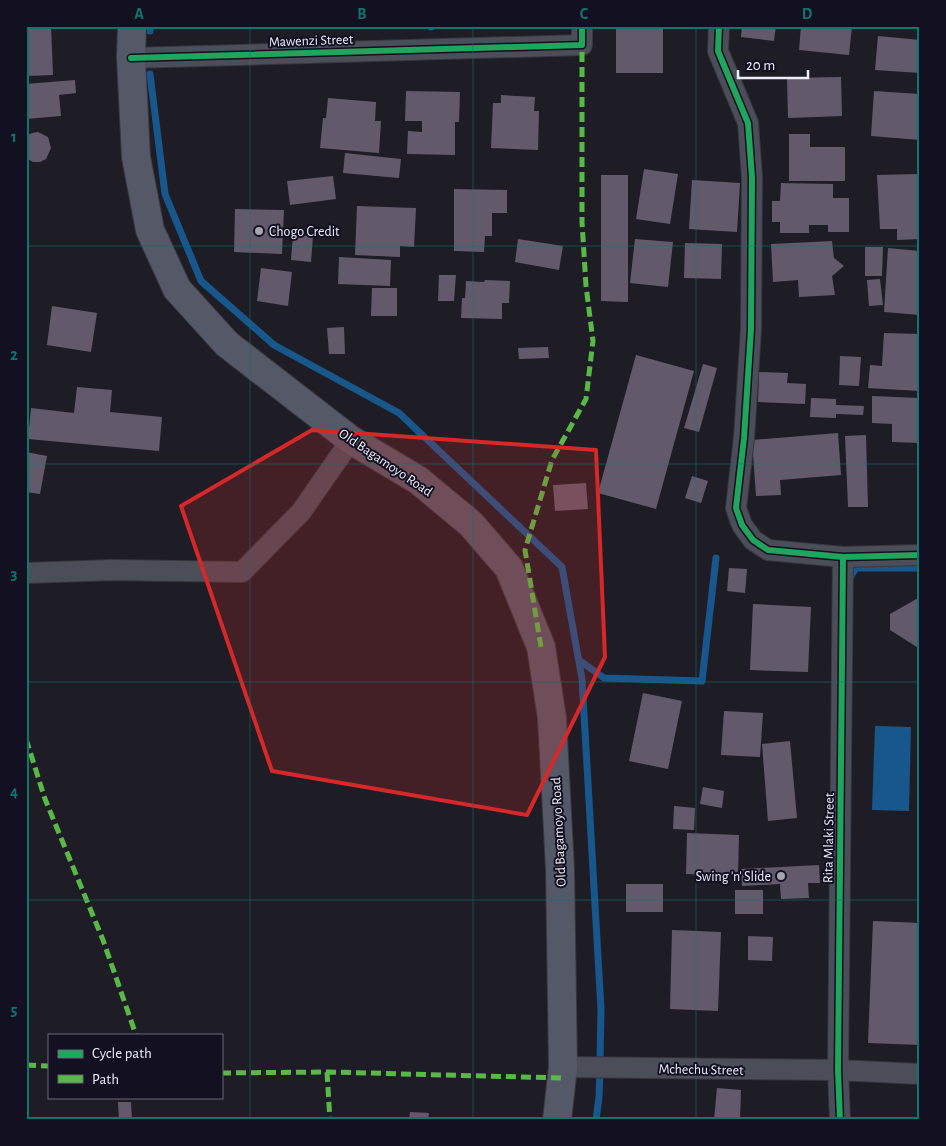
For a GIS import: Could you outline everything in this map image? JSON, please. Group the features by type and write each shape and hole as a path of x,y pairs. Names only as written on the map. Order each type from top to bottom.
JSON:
{"main road":[{"name":"Old Bagamoyo Road","path":"132,26 131,58 136,157 150,230 177,289 227,344 352,440 418,480 471,524 508,568 541,647 552,718 560,860 564,1068 557,1120"}],"street":[{"path":"719,26 718,51 748,123 752,177 751,329 744,438 736,508 742,525 753,540 768,550 843,557 920,556"},
{"name":"Mawenzi Street","path":"131,58 582,36"},
{"path":"26,573 113,570 242,572 301,512 352,440"},
{"name":"Rita Mlaki Street","path":"840,1120 838,1070 843,557"},
{"name":"Mchechu Street","path":"564,1068 838,1070 920,1074"}],"highlighted area":[{"path":"312,430 596,450 605,657 527,815 272,771 181,506"}],"water":[{"path":"875,726 911,727 909,811 872,810"}],"building":[{"path":"26,26 51,26 53,75 26,76"},
{"path":"742,26 776,26 774,41 741,37"},
{"path":"801,26 852,26 849,55 799,50"},
{"path":"616,27 663,27 663,73 616,73"},
{"path":"878,36 920,40 920,73 875,70"},
{"path":"841,77 842,116 788,118 787,78"},
{"path":"75,80 76,93 59,95 61,116 26,119 26,84"},
{"path":"406,91 460,92 459,122 455,122 455,155 407,154 408,131 422,132 422,121 405,121"},
{"path":"874,91 920,94 920,140 871,136"},
{"path":"501,95 535,97 534,111 539,111 538,150 491,148 493,103 501,103"},
{"path":"328,98 376,102 375,121 381,121 379,153 320,148 323,118 326,118"},
{"path":"38,132 48,137 51,148 46,159 40,162 33,162 26,158 26,136"},
{"path":"789,134 810,134 810,147 845,147 845,181 789,181"},
{"path":"345,153 401,159 399,178 343,173"},
{"path":"644,169 678,174 670,224 636,219"},
{"path":"920,174 920,239 897,240 897,229 880,229 877,175"},
{"path":"601,175 628,175 628,302 601,301"},
{"path":"333,176 336,199 290,205 287,181"},
{"path":"692,180 740,183 737,232 689,229"},
{"path":"781,183 833,184 833,198 849,198 849,232 828,232 828,225 809,225 809,233 780,233 780,222 772,222 772,201 780,201"},
{"path":"454,189 507,190 507,213 492,213 492,236 485,236 484,252 454,251"},
{"path":"357,206 416,208 414,247 400,246 400,257 355,255"},
{"name":"Chogo Credit","path":"235,209 284,210 282,254 234,252"},
{"path":"293,235 313,236 311,262 291,260"},
{"path":"518,239 563,246 559,270 515,262"},
{"path":"635,239 673,242 668,287 630,283"},
{"path":"832,241 834,258 844,266 832,276 835,295 799,297 798,280 773,282 771,244"},
{"path":"685,243 722,244 721,279 684,278"},
{"path":"865,247 883,247 882,276 865,276"},
{"path":"888,248 920,251 920,315 884,312"},
{"path":"339,257 391,260 390,286 338,284"},
{"path":"261,268 292,272 288,306 257,301"},
{"path":"439,275 456,275 454,301 438,301"},
{"path":"880,279 883,305 869,306 867,280"},
{"path":"485,280 510,281 509,303 502,303 502,319 461,318 462,298 465,298 466,281 484,282"},
{"path":"372,288 397,288 397,316 371,316"},
{"path":"52,306 97,313 91,352 47,345"},
{"path":"344,327 345,354 329,354 327,328"},
{"path":"884,333 920,334 920,391 868,388 870,365 882,366"},
{"path":"548,347 549,358 519,359 518,348"},
{"path":"636,355 694,371 656,509 598,493"},
{"path":"840,356 861,357 859,386 839,385"},
{"path":"703,364 717,368 699,432 684,428"},
{"path":"759,372 788,373 787,383 806,384 805,404 758,402"},
{"path":"77,387 112,390 110,412 162,417 159,451 28,439 31,408 74,413"},
{"path":"872,396 920,398 920,443 892,442 892,424 872,423"},
{"path":"811,398 836,399 836,405 864,406 863,415 836,414 836,418 810,417"},
{"path":"838,433 841,475 780,480 781,495 756,496 752,440"},
{"path":"866,435 868,507 848,507 845,436"},
{"path":"26,452 47,456 40,494 26,492"},
{"path":"692,476 708,481 701,503 685,498"},
{"path":"586,483 588,509 555,511 553,485"},
{"path":"729,568 747,569 745,593 727,591"},
{"path":"920,597 920,649 890,630 890,614"},
{"path":"753,604 811,607 808,672 750,670"},
{"path":"643,693 682,701 668,769 629,761"},
{"path":"724,711 763,713 760,757 721,755"},
{"path":"790,741 797,818 768,821 762,744"},
{"path":"703,787 724,791 722,808 700,804"},
{"path":"674,806 695,808 694,830 673,829"},
{"path":"687,833 739,835 738,876 686,874"},
{"name":"Swing 'n' Slide","path":"819,865 820,883 808,883 809,898 781,899 780,884 742,886 741,869"},
{"path":"626,884 663,884 663,912 626,912"},
{"path":"735,890 763,890 763,914 735,914"},
{"path":"873,921 920,923 920,1045 868,1043"},
{"path":"672,930 721,932 718,1011 670,1009"},
{"path":"748,936 773,937 772,961 748,960"},
{"path":"717,1088 741,1090 740,1120 714,1120"},
{"path":"118,1102 131,1102 132,1120 119,1120"},
{"path":"410,1112 429,1113 428,1120 409,1120"}],"waterway":[{"path":"150,26 150,31"},
{"path":"150,74 165,194 201,281 274,345 399,413 562,567 582,679 601,1009 600,1062"},
{"path":"579,660 604,678 702,681 716,558"},
{"path":"849,579 856,568 920,568"},
{"path":"596,1120 600,1070"}],"marked path":[{"path":"541,647 525,550 552,460 586,399 593,341 586,286 582,222 582,45"},
{"path":"26,739 45,799 103,940 136,1034"},
{"path":"26,1065 48,1066"},
{"path":"327,1072 330,1120"},
{"path":"222,1073 327,1072 563,1078"}],"cycle path":[{"path":"131,58 582,45 582,26"},
{"path":"719,26 718,51 748,123 752,177 751,329 744,438 736,508 742,525 753,540 768,550 843,557 920,555"},
{"path":"840,1120 838,1070 843,557"}],"place":[{"name":"Chogo Credit","path":"259,231"},
{"name":"Swing 'n' Slide","path":"781,876"}]}
